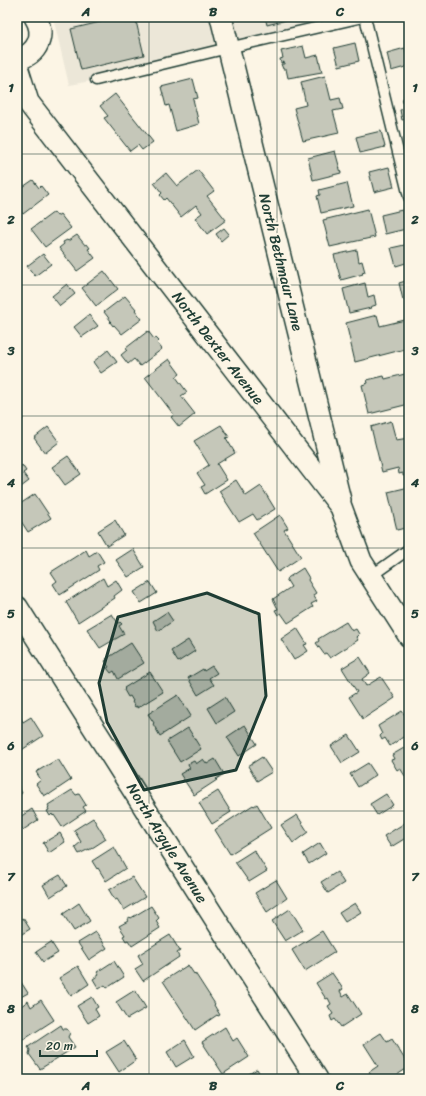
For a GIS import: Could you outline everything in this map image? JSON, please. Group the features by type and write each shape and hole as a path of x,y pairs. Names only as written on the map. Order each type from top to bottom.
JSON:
{"street":[{"path":"17,59 32,52 39,39 40,30 35,17"},
{"name":"North Bethmaur Lane","path":"221,17 341,507"},
{"name":"North Dexter Avenue","path":"17,67 28,102 341,507 361,561 409,636"},
{"name":"North Argyle Avenue","path":"17,607 317,1079"}],"lane":[{"path":"96,80 364,17 409,197"},
{"path":"371,576 409,549"}],"highlighted area":[{"path":"207,593 259,614 266,696 236,770 144,790 107,722 99,683 118,617"}],"shaded area":[{"path":"53,17 361,17 96,80 69,85"}],"building":[{"path":"121,17 135,17 144,55 81,70 71,29"},
{"path":"265,17 298,17 267,25"},
{"path":"355,43 359,61 339,66 334,48"},
{"path":"303,46 306,58 318,55 322,72 288,78 286,69 283,69 281,64 284,64 284,62 281,63 280,59 283,58 281,51"},
{"path":"405,48 409,66 391,71 387,53"},
{"path":"325,76 331,100 340,98 343,109 333,111 339,133 303,141 294,108 306,105 301,82"},
{"path":"193,79 198,98 193,99 199,124 176,131 169,105 166,106 161,87"},
{"path":"115,94 153,142 142,150 138,145 130,151 104,118 108,116 100,106"},
{"path":"409,97 409,121 407,121 407,119 402,120 400,110 405,109 402,99"},
{"path":"381,131 385,147 360,153 356,137"},
{"path":"335,151 341,173 313,180 308,158"},
{"path":"17,159 22,166 17,171"},
{"path":"389,167 394,187 374,192 369,172"},
{"path":"198,170 214,191 207,196 226,220 207,234 195,218 202,213 196,205 181,217 166,198 164,200 160,195 162,193 154,183 166,173 177,186"},
{"path":"33,180 39,188 41,186 48,195 23,214 17,208 17,190"},
{"path":"347,183 353,206 321,213 317,196 320,195 319,190"},
{"path":"368,209 375,237 330,247 323,220"},
{"path":"402,210 406,229 385,234 381,215"},
{"path":"54,212 57,216 60,214 71,228 45,247 31,229"},
{"path":"224,228 229,234 221,241 216,234"},
{"path":"77,235 85,245 87,244 90,248 88,249 95,258 77,271 59,248 64,244 63,242 68,241"},
{"path":"409,244 409,262 396,266 391,248"},
{"path":"357,250 359,262 362,261 365,272 362,273 363,274 341,280 334,255"},
{"path":"43,254 51,264 35,276 27,266"},
{"path":"104,271 118,289 96,306 82,288"},
{"path":"409,280 409,299 403,300 399,283"},
{"path":"365,283 368,297 374,295 376,305 370,307 371,308 349,313 343,289"},
{"path":"67,284 75,294 60,306 52,296"},
{"path":"125,296 142,319 122,334 114,325 113,326 104,312"},
{"path":"89,315 98,326 82,337 74,327"},
{"path":"377,315 380,326 409,319 409,348 355,362 346,323"},
{"path":"148,331 154,339 156,338 159,341 157,343 162,349 140,366 134,359 128,364 121,355 127,350 126,348"},
{"path":"108,350 117,362 101,373 93,362"},
{"path":"169,359 180,374 176,377 187,392 181,396 195,414 179,427 171,417 174,415 145,377"},
{"path":"409,373 409,404 369,414 362,385 368,383 367,380 384,376 385,379"},
{"path":"17,410 23,419 17,423"},
{"path":"391,421 396,440 409,438 409,474 403,476 403,473 399,474 398,468 382,472 371,427"},
{"path":"221,425 229,437 226,438 235,453 217,464 227,480 205,494 201,487 205,485 197,473 209,465 194,441"},
{"path":"48,427 59,442 45,453 34,438"},
{"path":"68,456 81,474 65,485 52,467"},
{"path":"17,463 20,467 22,465 26,471 23,473 29,481 17,490"},
{"path":"236,480 246,496 261,486 275,509 257,520 253,514 239,522 219,491"},
{"path":"409,487 409,527 397,530 388,492"},
{"path":"35,494 51,518 28,532 17,515 17,506"},
{"path":"280,515 288,528 284,530 301,557 278,572 253,533"},
{"path":"115,520 124,535 107,546 98,531"},
{"path":"133,549 144,567 128,577 116,560"},
{"path":"86,550 89,556 97,551 104,562 97,566 99,570 60,595 53,584 57,581 51,572"},
{"path":"303,568 316,593 313,595 317,601 311,604 313,607 288,623 281,613 278,615 275,610 278,609 273,599 291,587 286,579"},
{"path":"103,578 107,586 116,580 122,590 114,596 115,598 78,622 66,602"},
{"path":"150,582 157,593 141,603 134,592"},
{"path":"167,612 173,621 158,631 153,621"},
{"path":"112,614 118,623 120,622 122,624 119,626 124,634 100,648 87,629"},
{"path":"346,622 352,631 356,629 359,634 356,637 358,640 330,658 326,653 324,654 316,643 319,641 318,639"},
{"path":"297,628 307,644 304,645 308,651 294,660 281,639"},
{"path":"188,640 195,651 178,662 171,651"},
{"path":"131,643 144,663 118,679 114,671 111,673 107,668 109,667 105,661"},
{"path":"360,657 370,673 362,679 366,686 381,677 395,698 363,719 349,697 357,692 342,668"},
{"path":"212,666 217,673 209,678 214,685 198,695 188,678 203,669 204,671"},
{"path":"150,672 163,692 137,708 137,706 135,707 132,702 133,701 130,696 128,697 124,688"},
{"path":"178,695 191,716 160,736 148,714"},
{"path":"225,697 234,712 217,723 208,708"},
{"path":"402,711 409,721 409,733 390,746 385,738 382,740 380,736 382,734 378,726"},
{"path":"17,714 23,722 31,717 43,736 17,753"},
{"path":"245,725 257,744 239,756 227,737"},
{"path":"188,728 201,749 180,762 167,741"},
{"path":"349,735 360,752 342,763 331,746"},
{"path":"409,745 409,774 405,776 400,768 397,770 391,760 394,759 392,755"},
{"path":"262,757 272,772 257,781 248,766"},
{"path":"58,759 71,780 50,794 49,793 44,796 36,784 41,780 36,772"},
{"path":"203,759 207,764 215,759 224,774 194,795 180,774 190,768 188,764 194,761 196,764"},
{"path":"368,763 376,775 358,787 350,774"},
{"path":"17,784 22,793 17,797"},
{"path":"72,790 76,795 79,794 86,805 83,807 86,811 62,827 54,815 53,816 52,814 50,816 47,811 49,810 48,805"},
{"path":"218,791 231,812 212,824 199,803"},
{"path":"386,794 393,805 377,815 370,804"},
{"path":"257,804 271,828 230,854 215,830 253,805 254,806"},
{"path":"32,809 38,820 23,830 17,819"},
{"path":"297,815 308,832 293,843 281,825"},
{"path":"93,818 106,839 89,850 79,854 75,847 81,842 74,830"},
{"path":"405,823 409,829 409,836 391,847 384,836"},
{"path":"60,833 65,842 49,853 43,843"},
{"path":"320,843 326,853 309,864 303,854"},
{"path":"114,847 126,868 106,881 92,861"},
{"path":"254,850 267,871 249,882 235,862"},
{"path":"337,872 344,883 328,893 321,882"},
{"path":"60,875 67,886 50,897 43,885"},
{"path":"132,877 145,897 124,910 109,890"},
{"path":"276,880 287,898 267,912 255,893"},
{"path":"79,903 90,921 74,931 63,914"},
{"path":"355,903 361,912 345,922 339,913"},
{"path":"151,906 159,918 156,921 160,928 132,946 128,940 126,941 123,936 125,935 119,926 128,921 127,919 130,917 131,918"},
{"path":"290,909 303,930 285,941 272,921"},
{"path":"23,918 30,929 17,937 17,922"},
{"path":"322,931 335,952 305,971 292,950"},
{"path":"96,932 107,948 89,960 78,943"},
{"path":"170,935 180,951 177,953 179,957 143,981 135,969 143,964 138,955"},
{"path":"51,942 58,953 43,962 36,952"},
{"path":"114,961 124,977 107,988 105,985 99,989 93,979 99,975 97,972"},
{"path":"188,965 194,974 195,973 215,1004 214,1005 220,1015 217,1015 195,1030 163,981"},
{"path":"78,966 89,984 71,996 59,978"},
{"path":"332,973 343,989 340,991 343,997 348,994 361,1014 341,1027 335,1019 332,1021 330,1016 333,1014 328,1006 331,1004 316,983"},
{"path":"17,976 28,993 17,999"},
{"path":"135,990 146,1008 127,1019 116,1002"},
{"path":"92,997 98,1007 95,1009 99,1016 88,1023 77,1006"},
{"path":"41,1000 54,1020 23,1040 17,1034 17,1009 28,1001 31,1007"},
{"path":"61,1025 63,1029 67,1029 70,1033 68,1037 75,1047 40,1069 29,1054 30,1050 28,1047"},
{"path":"225,1027 233,1041 237,1038 249,1057 223,1074 202,1042"},
{"path":"381,1033 387,1042 392,1039 409,1066 391,1079 373,1079 369,1072 378,1066 364,1044"},
{"path":"185,1040 194,1056 176,1067 167,1052"},
{"path":"124,1041 136,1060 119,1072 106,1052"},
{"path":"257,1069 263,1079 241,1079"}]}
